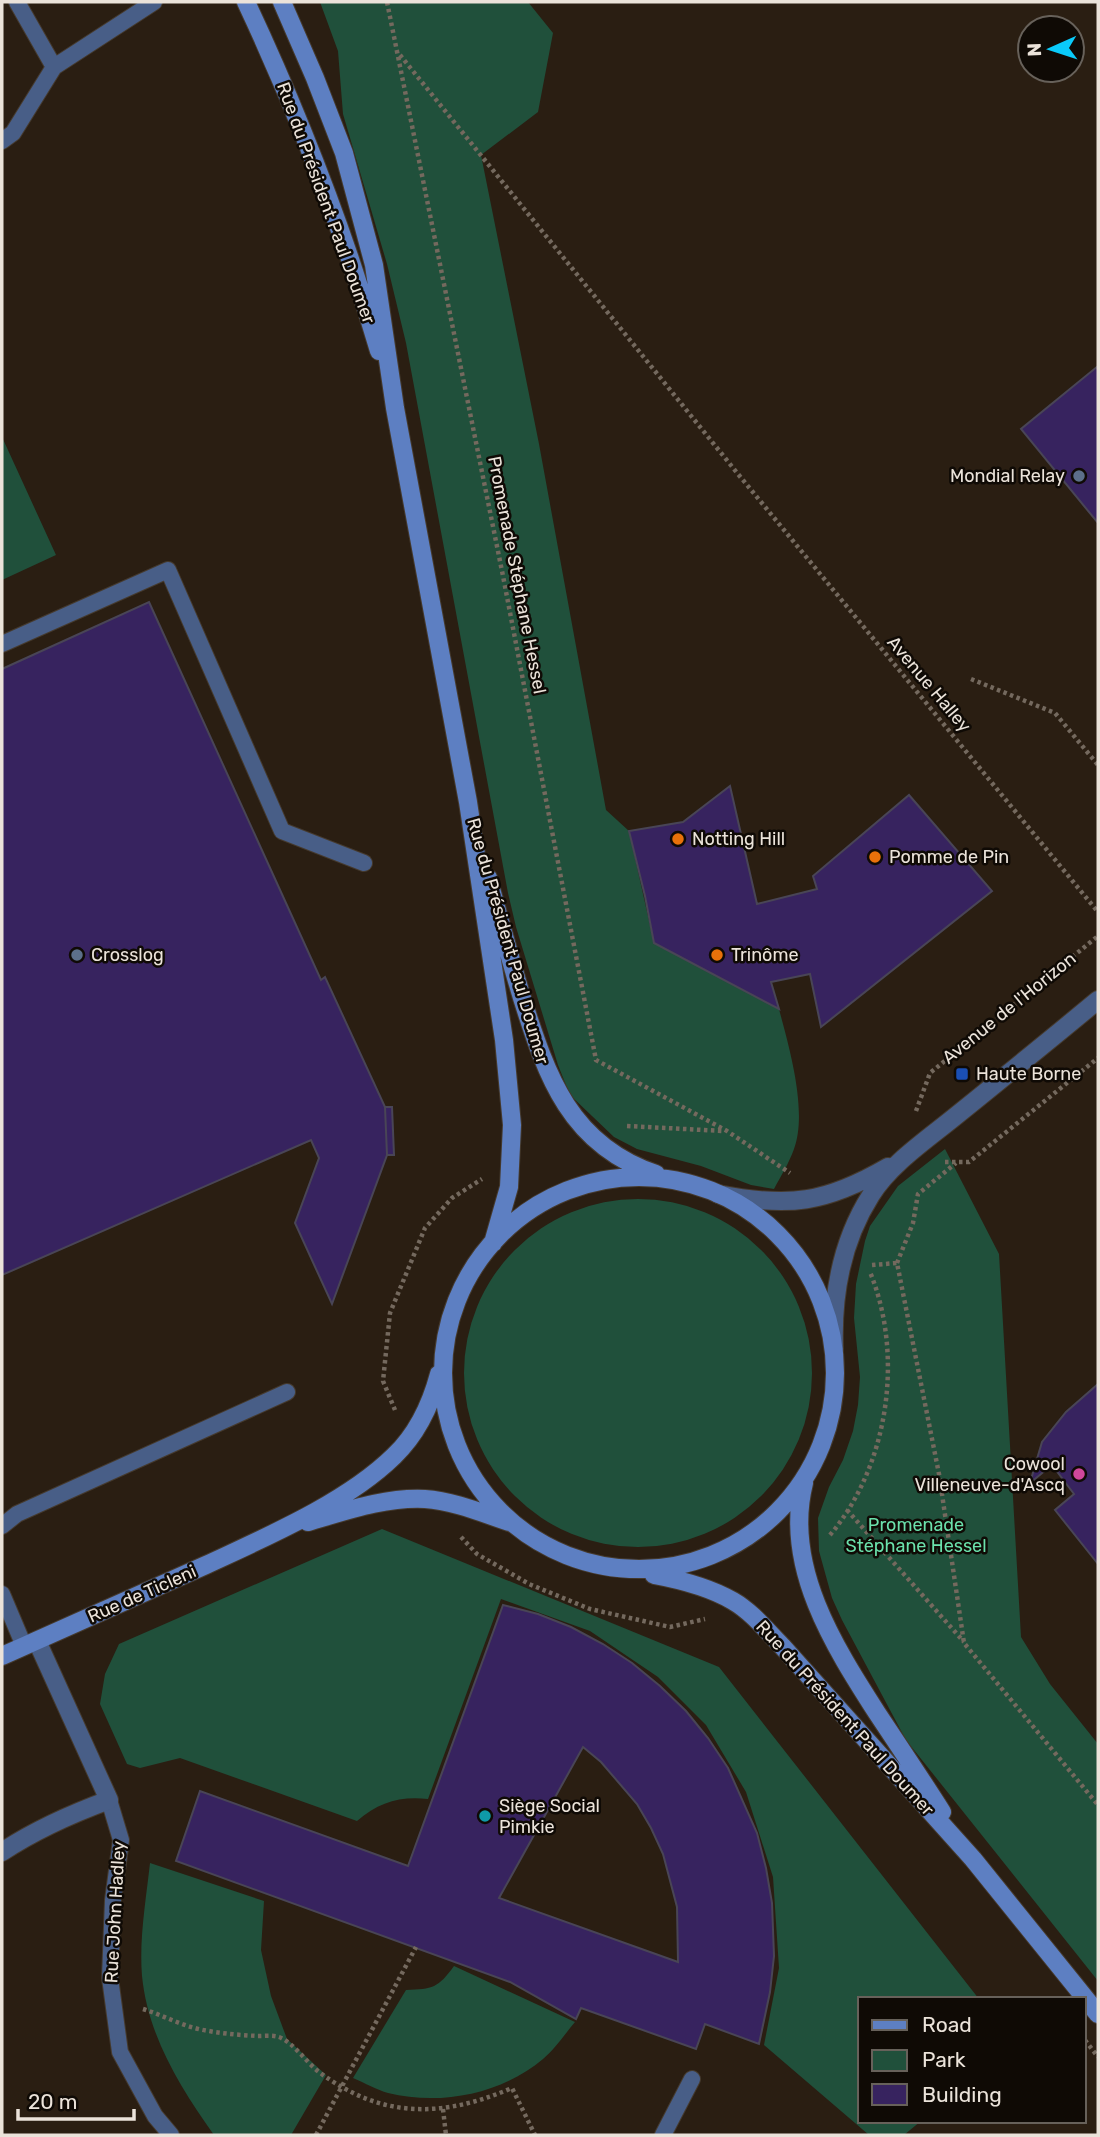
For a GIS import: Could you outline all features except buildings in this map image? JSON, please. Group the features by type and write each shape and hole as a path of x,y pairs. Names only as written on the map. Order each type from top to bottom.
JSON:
{"main road":[{"name":"Rue du Président Paul Doumer","path":"246,2 286,88 320,176 355,274 395,408"},
{"name":"Rue du Président Paul Doumer","path":"282,2 340,143 374,265 395,408 468,802 504,1040 512,1125 509,1187 493,1242"},
{"name":"Rue du Président Paul Doumer","path":"468,802 505,941 535,1038 560,1099 589,1135 616,1156 644,1170 676,1180"},
{"path":"631,1177 676,1180 718,1194 747,1210 774,1231 803,1265 823,1305 834,1349 831,1416 821,1448 793,1495 764,1525 729,1548 689,1563 647,1570 596,1565 547,1547 513,1523 498,1509 472,1476 455,1439 445,1398 444,1357 449,1326 469,1277 493,1242 545,1201 587,1184 631,1177"},
{"name":"Rue de Ticleni","path":"2,1656 282,1530 379,1471 413,1434 425,1413 444,1357"},
{"name":"Rue du Président Paul Doumer","path":"805,1478 798,1519 803,1558 808,1580 827,1628 850,1670 973,1859"},
{"name":"Rue de Ticleni","path":"282,1530 343,1512 405,1499 448,1503 513,1523"},
{"name":"Rue du Président Paul Doumer","path":"626,1569 679,1580 705,1588 734,1602 782,1646 973,1859 1084,1997"},
{"name":"Rue du Président Paul Doumer","path":"1086,1999 1098,2014"}],"street":[{"path":"834,1349 834,1299 838,1277 851,1234 872,1192 906,1156 1098,1000"},
{"path":"718,1194 762,1201 814,1199 848,1188 906,1156"},
{"name":"Rue John Hadley","path":"30,1644 109,1800"},
{"path":"2,1852 19,1840 74,1813 109,1800"}],"lane":[{"path":"17,2 54,67"},
{"path":"2,141 13,133 54,67 153,2"},
{"path":"2,644 168,570 282,831 364,863"},
{"path":"2,1526 17,1514 286,1392"},
{"path":"2,1594 30,1644"},
{"name":"Rue John Hadley","path":"109,1800 121,1840 113,1900 110,1965 120,2052 155,2116 172,2135"},
{"path":"663,2135 692,2079"}],"path":[{"name":"Promenade Stéphane Hessel","path":"387,2 501,562 596,1060 727,1131"},
{"name":"Avenue Halley","path":"399,53 738,474 1098,912"},
{"name":"Avenue Halley","path":"971,679 1055,713 1098,765"},
{"name":"Avenue de l'Horizon","path":"911,1123 930,1073 1098,936"},
{"path":"934,1162 969,1162 1098,1058"},
{"path":"589,1135 617,1126 727,1131 792,1174"},
{"path":"957,1162 918,1195 912,1223 897,1264 939,1474 964,1643"},
{"path":"396,1411 383,1381 390,1312 406,1269 425,1228 452,1198 490,1174"},
{"path":"803,1558 823,1544 847,1510 862,1481 882,1427 888,1369 882,1308 867,1266 897,1264"},
{"path":"847,1510 964,1643 1098,1805"},
{"path":"460,1535 477,1554 529,1584 590,1609 670,1628 705,1619 734,1602"},
{"path":"316,2135 416,1947"},
{"path":"114,2009 144,2009 209,2031 278,2036 318,2071 342,2087 396,2108 443,2109 468,2105 512,2088 535,2135"},
{"path":"1086,2042 1098,2057"},
{"path":"443,2109 446,2135"}],"green space":[{"path":"320,2 528,2 553,33 538,112 481,155 539,444 606,810 629,831 654,943 779,1009 796,1079 799,1116 794,1149 774,1189 751,1185 701,1166 637,1149 614,1137 570,1095 558,1065 508,893 406,343 387,264 343,114 338,51"},
{"path":"2,437 56,555 2,580"},
{"name":"Promenade Stéphane Hessel","path":"945,1149 999,1254 1021,1637 1050,1684 1098,1744 1098,1981 906,1740 842,1620 832,1598 819,1551 818,1518 829,1487 843,1460 858,1405 860,1377 854,1318 856,1284 865,1241 870,1226 898,1186"},
{"path":"621,1199 655,1199 689,1206 720,1219 749,1238 773,1262 792,1291 805,1322 812,1356 812,1390 805,1424 792,1455 773,1484 749,1508 720,1527 689,1540 655,1547 621,1547 587,1540 556,1527 527,1508 503,1484 484,1455 471,1424 464,1390 464,1356 471,1322 484,1291 503,1262 527,1238 556,1219 587,1206"},
{"path":"382,1529 719,1667 977,1997 858,1997 858,2123 919,2123 904,2135 869,2135 764,2045 779,1968 773,1877 746,1792 706,1725 658,1677 590,1631 501,1599 428,1799 408,1798 390,1802 373,1809 357,1821 180,1758 140,1768 127,1764 100,1704 105,1674 119,1644"},
{"path":"150,1863 264,1901 261,1950 271,1996 287,2039 326,2075 291,2135 214,2135 168,2060 151,2019 142,1976 142,1934"},
{"path":"454,1966 575,2022 547,2055 526,2071 509,2081 470,2094 408,2097 384,2092 353,2078 406,1990 434,1986 444,1979"}],"place":[{"name":"Mondial Relay","path":"1079,476"},
{"name":"Notting Hill","path":"678,839"},
{"name":"Pomme de Pin","path":"875,857"},
{"name":"Crosslog","path":"77,955"},
{"name":"Trinôme","path":"717,955"},
{"name":"Haute Borne","path":"962,1074"},
{"name":"Cowool Villeneuve-d'Ascq","path":"1079,1474"},
{"name":"Siège Social Pimkie","path":"485,1816"}]}
